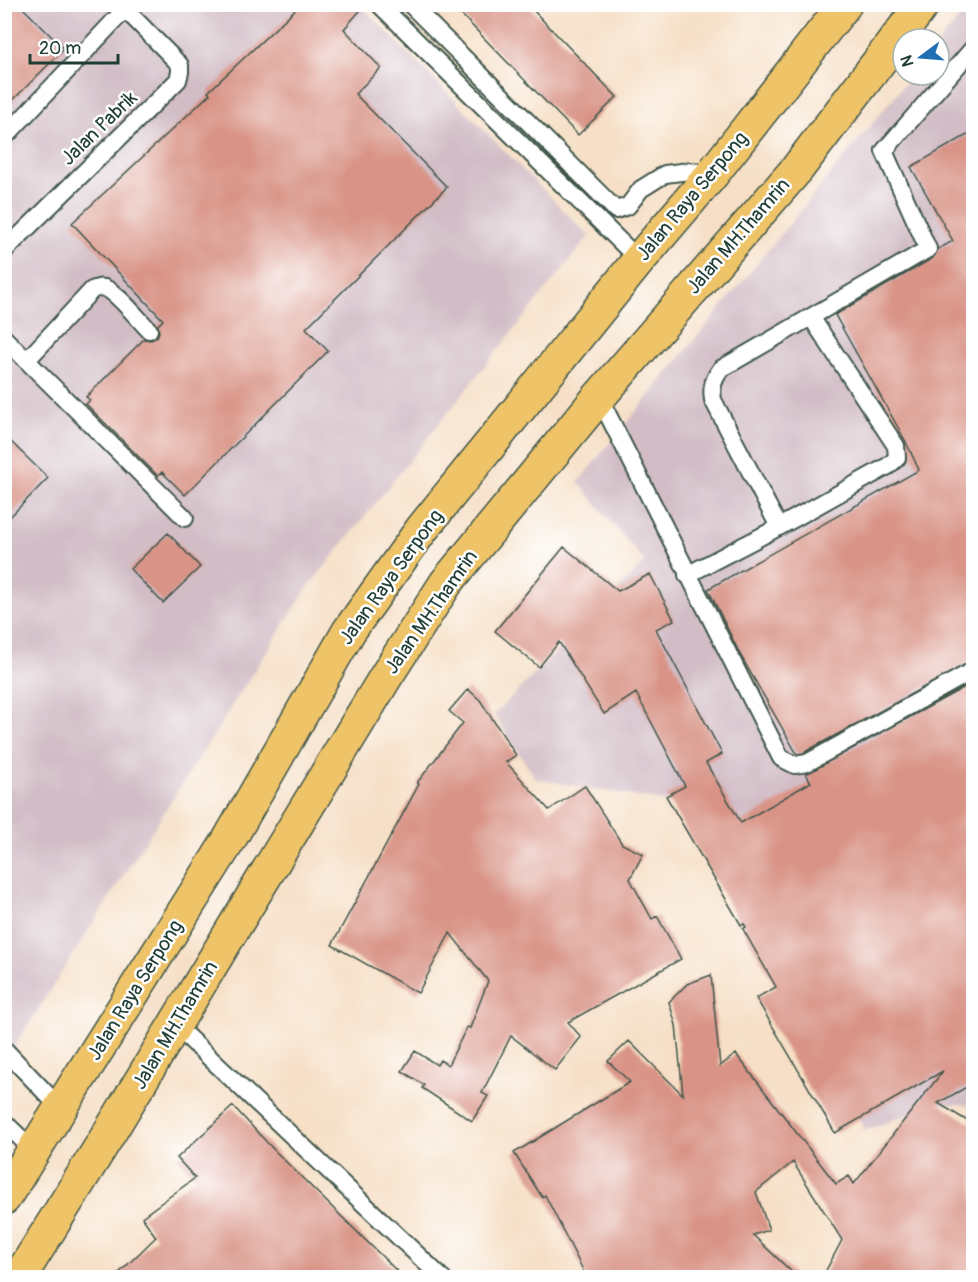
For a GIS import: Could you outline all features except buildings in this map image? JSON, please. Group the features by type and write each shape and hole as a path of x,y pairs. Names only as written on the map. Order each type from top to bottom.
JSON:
{"main road":[{"name":"Jalan Raya Serpong","path":"4,1198 229,840 349,631 422,530 639,260 713,173 845,4"},
{"name":"Jalan MH.Thamrin","path":"19,1278 388,673 446,583 599,397 797,169 924,4"}],"lane":[{"path":"379,4 639,260"},
{"path":"410,4 616,210 628,206 641,189 666,174 689,171 713,173"},
{"path":"4,138 125,6"},
{"name":"Jalan Pabrik","path":"4,251 178,80 180,65 125,6"},
{"path":"779,527 714,400 713,380 721,369 928,249 884,151 974,47"},
{"path":"542,165 555,150"},
{"path":"27,360 92,290 100,287 106,288 113,294 149,330"},
{"path":"687,574 779,527 888,466 897,458 896,446 811,317"},
{"path":"4,338 185,518"},
{"path":"599,397 781,758 795,765 807,763 974,670"},
{"path":"175,1025 442,1278"},
{"path":"4,1049 61,1109"},
{"path":"4,1122 34,1151"}],"shaded area":[{"path":"5,5 360,5 589,236 306,590 5,1061"},
{"path":"970,5 973,5 973,1105 937,1103 865,1131 680,804 536,779 494,715 645,562 578,482 902,87 951,87 951,28"}]}
